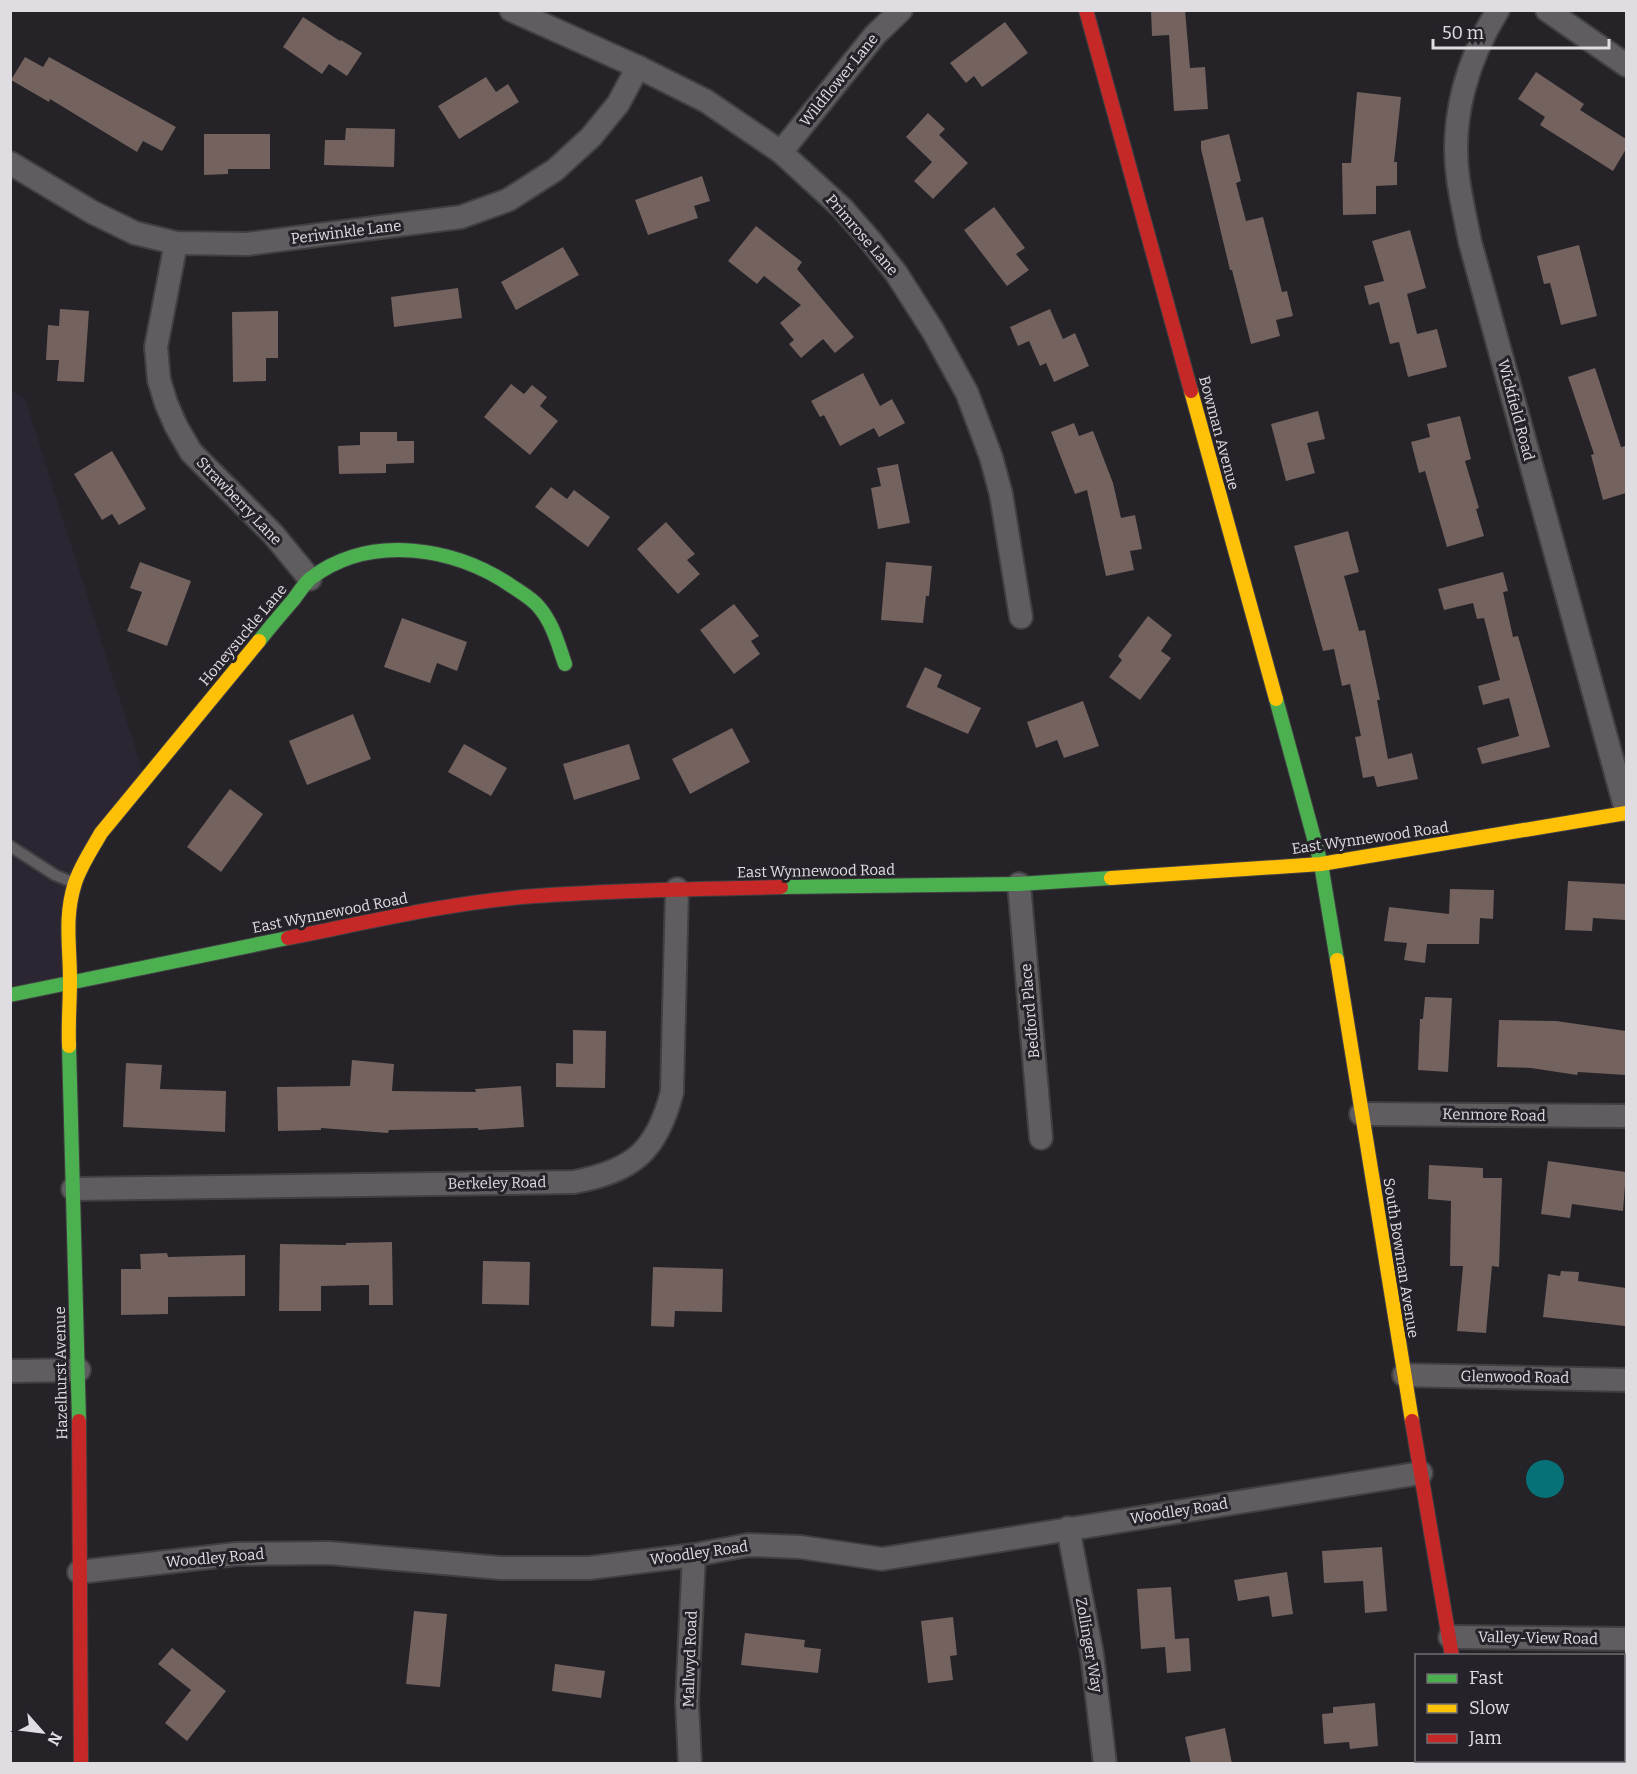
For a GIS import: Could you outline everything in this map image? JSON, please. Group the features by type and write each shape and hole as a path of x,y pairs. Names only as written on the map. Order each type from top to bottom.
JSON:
{"street":[{"name":"Primrose Lane","path":"511,10 638,67 706,101 781,152 842,208 896,273 933,331 967,393 991,457 1001,494 1021,617"},
{"name":"Wildflower Lane","path":"781,152 875,35 901,10"},
{"name":"Bowman Avenue","path":"1086,10 1321,864"},
{"name":"Wickfield Road","path":"1498,10 1483,35 1467,74 1459,107 1456,142 1458,177 1470,242 1626,812"},
{"path":"1547,10 1626,65"},
{"name":"Periwinkle Lane","path":"10,163 92,212 135,233 176,243 247,244 461,217 508,200 555,170 591,137 618,104 638,67"},
{"name":"Strawberry Lane","path":"176,243 156,347 159,380 166,404 191,452 273,534 310,579"},
{"name":"Honeysuckle Lane","path":"70,982 67,917 75,883 100,833 310,579 335,565 362,555 386,550 437,553 463,560 499,576 538,606 551,624 565,664"},
{"name":"East Wynnewood Road","path":"10,995 417,912 533,896 677,889 1019,884 1321,864 1626,812"},
{"name":"South Bowman Avenue","path":"1321,864 1404,1375 1451,1646"},
{"name":"Bedford Place","path":"1019,884 1041,1138"},
{"name":"Berkeley Road","path":"74,1189 574,1182 602,1176 622,1168 637,1157 660,1131 672,1092 677,889"},
{"name":"Hazelhurst Avenue","path":"70,982 68,1008 79,1370 81,1764"},
{"name":"Kenmore Road","path":"1361,1114 1626,1116"},
{"path":"10,1371 79,1370"},
{"name":"Glenwood Road","path":"1404,1375 1626,1380"},
{"name":"Woodley Road","path":"79,1572 236,1554 329,1553 501,1568 589,1568 694,1555 748,1545 800,1546 882,1559 1421,1473"},
{"name":"Zollinger Way","path":"1068,1528 1092,1654 1105,1764"},
{"name":"Mallwyd Road","path":"690,1764 687,1702 694,1555"},
{"name":"Valley-View Road","path":"1451,1646 1626,1639"}],"lane":[{"path":"10,846 55,875 75,883"}],"shaded area":[{"path":"10,390 25,399 145,779 83,864 70,982 10,995"}],"water":[{"path":"1545,1460 1559,1465 1564,1479 1559,1493 1545,1498 1531,1493 1526,1479 1531,1465"}],"building":[{"path":"1151,10 1185,10 1190,68 1205,67 1208,109 1174,111 1169,35 1152,36"},
{"path":"303,17 362,53 347,76 329,64 322,74 283,47"},
{"path":"1005,22 1028,53 982,87 974,76 966,83 950,63"},
{"path":"25,57 43,67 49,57 176,127 162,151 143,141 137,152 50,99 49,102 11,80"},
{"path":"1536,72 1584,104 1580,110 1626,139 1626,149 1613,171 1540,125 1545,117 1518,99"},
{"path":"486,77 496,92 508,84 519,102 459,139 438,106"},
{"path":"1357,92 1401,97 1394,162 1397,162 1397,185 1376,186 1376,214 1343,215 1342,163 1351,163"},
{"path":"928,113 945,129 939,135 968,163 933,199 914,181 932,162 906,137"},
{"path":"346,128 395,129 394,167 324,165 325,140 345,140"},
{"path":"204,134 270,134 270,169 228,169 228,174 204,175"},
{"path":"1229,134 1241,181 1236,183 1246,221 1263,217 1282,292 1287,291 1293,316 1276,320 1280,336 1251,344 1232,270 1230,270 1201,149 1201,141"},
{"path":"702,176 710,201 694,206 698,218 648,235 635,200"},
{"path":"994,207 1025,248 1016,254 1029,270 1007,286 964,230"},
{"path":"756,226 802,262 797,269 854,337 835,353 823,339 801,358 789,344 794,340 780,323 801,305 764,276 757,284 728,261"},
{"path":"1410,230 1426,288 1407,294 1417,334 1437,329 1447,367 1408,377 1399,342 1390,344 1379,302 1369,305 1364,286 1384,281 1372,241"},
{"path":"1579,245 1597,316 1561,325 1550,283 1544,284 1537,256"},
{"path":"563,247 579,275 516,310 501,282"},
{"path":"458,288 462,318 394,327 391,297"},
{"path":"60,309 89,311 84,382 57,381 59,360 46,360 48,325 59,326"},
{"path":"1050,309 1063,339 1075,333 1089,366 1054,382 1046,363 1040,366 1029,341 1018,346 1010,327"},
{"path":"278,311 278,358 266,358 266,381 233,382 232,312"},
{"path":"1595,368 1621,447 1626,446 1626,493 1603,500 1591,455 1594,454 1568,377"},
{"path":"863,373 880,406 892,399 905,423 879,437 874,428 840,446 824,415 820,417 811,401"},
{"path":"511,384 524,394 532,385 547,397 540,406 558,421 530,455 484,417"},
{"path":"1318,411 1325,439 1307,443 1315,473 1286,481 1271,424"},
{"path":"1460,416 1471,459 1465,461 1479,508 1476,509 1484,536 1447,547 1425,471 1419,473 1411,442 1430,437 1427,424"},
{"path":"1074,423 1079,436 1093,431 1113,483 1121,518 1135,515 1142,549 1130,551 1134,570 1106,576 1087,490 1075,494 1051,432"},
{"path":"360,432 397,432 397,441 414,441 414,463 386,464 386,473 339,474 338,446 360,445"},
{"path":"112,451 146,509 119,525 112,514 102,520 74,474"},
{"path":"898,464 910,523 878,529 871,488 881,486 877,468"},
{"path":"551,487 567,499 574,490 610,517 588,547 535,507"},
{"path":"666,522 695,554 687,560 700,574 678,594 637,549"},
{"path":"1348,531 1359,572 1344,576 1359,631 1365,630 1380,700 1377,700 1388,759 1412,753 1418,779 1377,787 1374,776 1363,778 1355,737 1361,736 1350,684 1342,686 1334,649 1323,651 1294,546"},
{"path":"140,562 191,581 167,646 127,631 142,592 130,588"},
{"path":"886,562 932,566 923,623 881,620"},
{"path":"1503,572 1508,591 1503,592 1513,637 1518,636 1550,747 1482,764 1477,748 1519,736 1509,698 1483,705 1478,686 1500,680 1484,618 1477,619 1473,603 1444,610 1438,589"},
{"path":"734,604 759,636 751,641 760,654 734,674 700,630"},
{"path":"1148,616 1172,635 1161,651 1171,658 1140,700 1109,677 1122,660 1118,656"},
{"path":"402,618 467,642 457,671 437,663 430,683 384,667"},
{"path":"925,667 942,675 937,687 981,708 968,734 906,707"},
{"path":"1083,701 1099,746 1064,758 1057,740 1036,748 1027,722"},
{"path":"353,714 371,759 307,785 289,741"},
{"path":"732,728 750,762 690,794 672,759"},
{"path":"464,744 507,768 491,796 448,772"},
{"path":"629,744 640,779 574,800 563,764"},
{"path":"230,789 263,814 221,872 187,847"},
{"path":"1568,881 1626,884 1626,920 1593,918 1592,931 1565,930"},
{"path":"1450,889 1494,890 1493,919 1480,918 1479,944 1427,944 1425,963 1404,960 1407,943 1384,941 1389,907 1449,914"},
{"path":"1425,997 1452,998 1448,1072 1418,1070 1420,1019 1423,1019"},
{"path":"1499,1020 1556,1021 1626,1031 1626,1075 1578,1072 1577,1075 1531,1068 1497,1067"},
{"path":"573,1030 606,1031 605,1088 556,1087 556,1063 573,1064"},
{"path":"352,1060 394,1064 392,1091 476,1092 475,1089 521,1086 524,1127 478,1130 478,1128 389,1130 388,1133 321,1128 321,1130 278,1131 277,1087 350,1086"},
{"path":"126,1063 162,1065 160,1089 226,1091 225,1132 123,1127"},
{"path":"1548,1161 1626,1172 1623,1211 1572,1204 1570,1218 1541,1214"},
{"path":"1429,1165 1483,1168 1483,1178 1502,1178 1499,1267 1492,1266 1486,1333 1457,1331 1463,1266 1450,1266 1451,1201 1428,1199"},
{"path":"392,1242 393,1305 369,1305 369,1285 321,1286 321,1311 279,1311 280,1244 346,1245 346,1243"},
{"path":"167,1253 168,1257 245,1255 245,1296 168,1297 168,1314 121,1315 121,1269 141,1269 140,1254"},
{"path":"483,1261 530,1262 529,1305 482,1304"},
{"path":"653,1267 723,1269 722,1312 675,1311 674,1327 651,1326"},
{"path":"1561,1271 1579,1272 1578,1281 1626,1288 1625,1326 1543,1317 1548,1274 1560,1276"},
{"path":"1382,1547 1387,1611 1365,1613 1363,1581 1324,1583 1322,1551"},
{"path":"1287,1572 1293,1614 1272,1617 1269,1596 1238,1601 1234,1580"},
{"path":"1171,1587 1175,1639 1189,1638 1191,1671 1167,1673 1165,1647 1141,1649 1137,1589"},
{"path":"414,1611 447,1614 440,1687 406,1684"},
{"path":"953,1617 957,1655 950,1656 953,1680 928,1683 921,1621"},
{"path":"745,1633 805,1640 804,1647 821,1649 818,1673 741,1665"},
{"path":"172,1648 226,1691 187,1741 165,1723 191,1690 158,1664"},
{"path":"555,1664 605,1671 601,1698 552,1691"},
{"path":"1375,1703 1378,1746 1350,1749 1349,1742 1324,1744 1322,1714 1333,1713 1333,1707"},
{"path":"1225,1728 1232,1764 1191,1764 1185,1737"}],"traffic: fast":[{"path":"259,641 311,578 335,564 360,555 386,551 413,551 465,562 490,573 529,598 548,619 565,664"},
{"path":"1276,699 1321,864 1337,960"},
{"path":"781,887 1019,884 1111,878"},
{"path":"10,995 288,938"},
{"path":"69,1046 79,1421"}],"traffic: slow":[{"path":"1191,391 1276,699"},
{"path":"69,1046 68,932 72,896 80,870 101,833 259,641"},
{"path":"1111,878 1321,864 1626,813"},
{"path":"1337,960 1412,1421"}],"traffic: jam":[{"path":"1086,10 1191,391"},
{"path":"288,938 411,913 504,899 596,892 781,887"},
{"path":"79,1421 81,1764"},
{"path":"1412,1421 1452,1654"}]}
